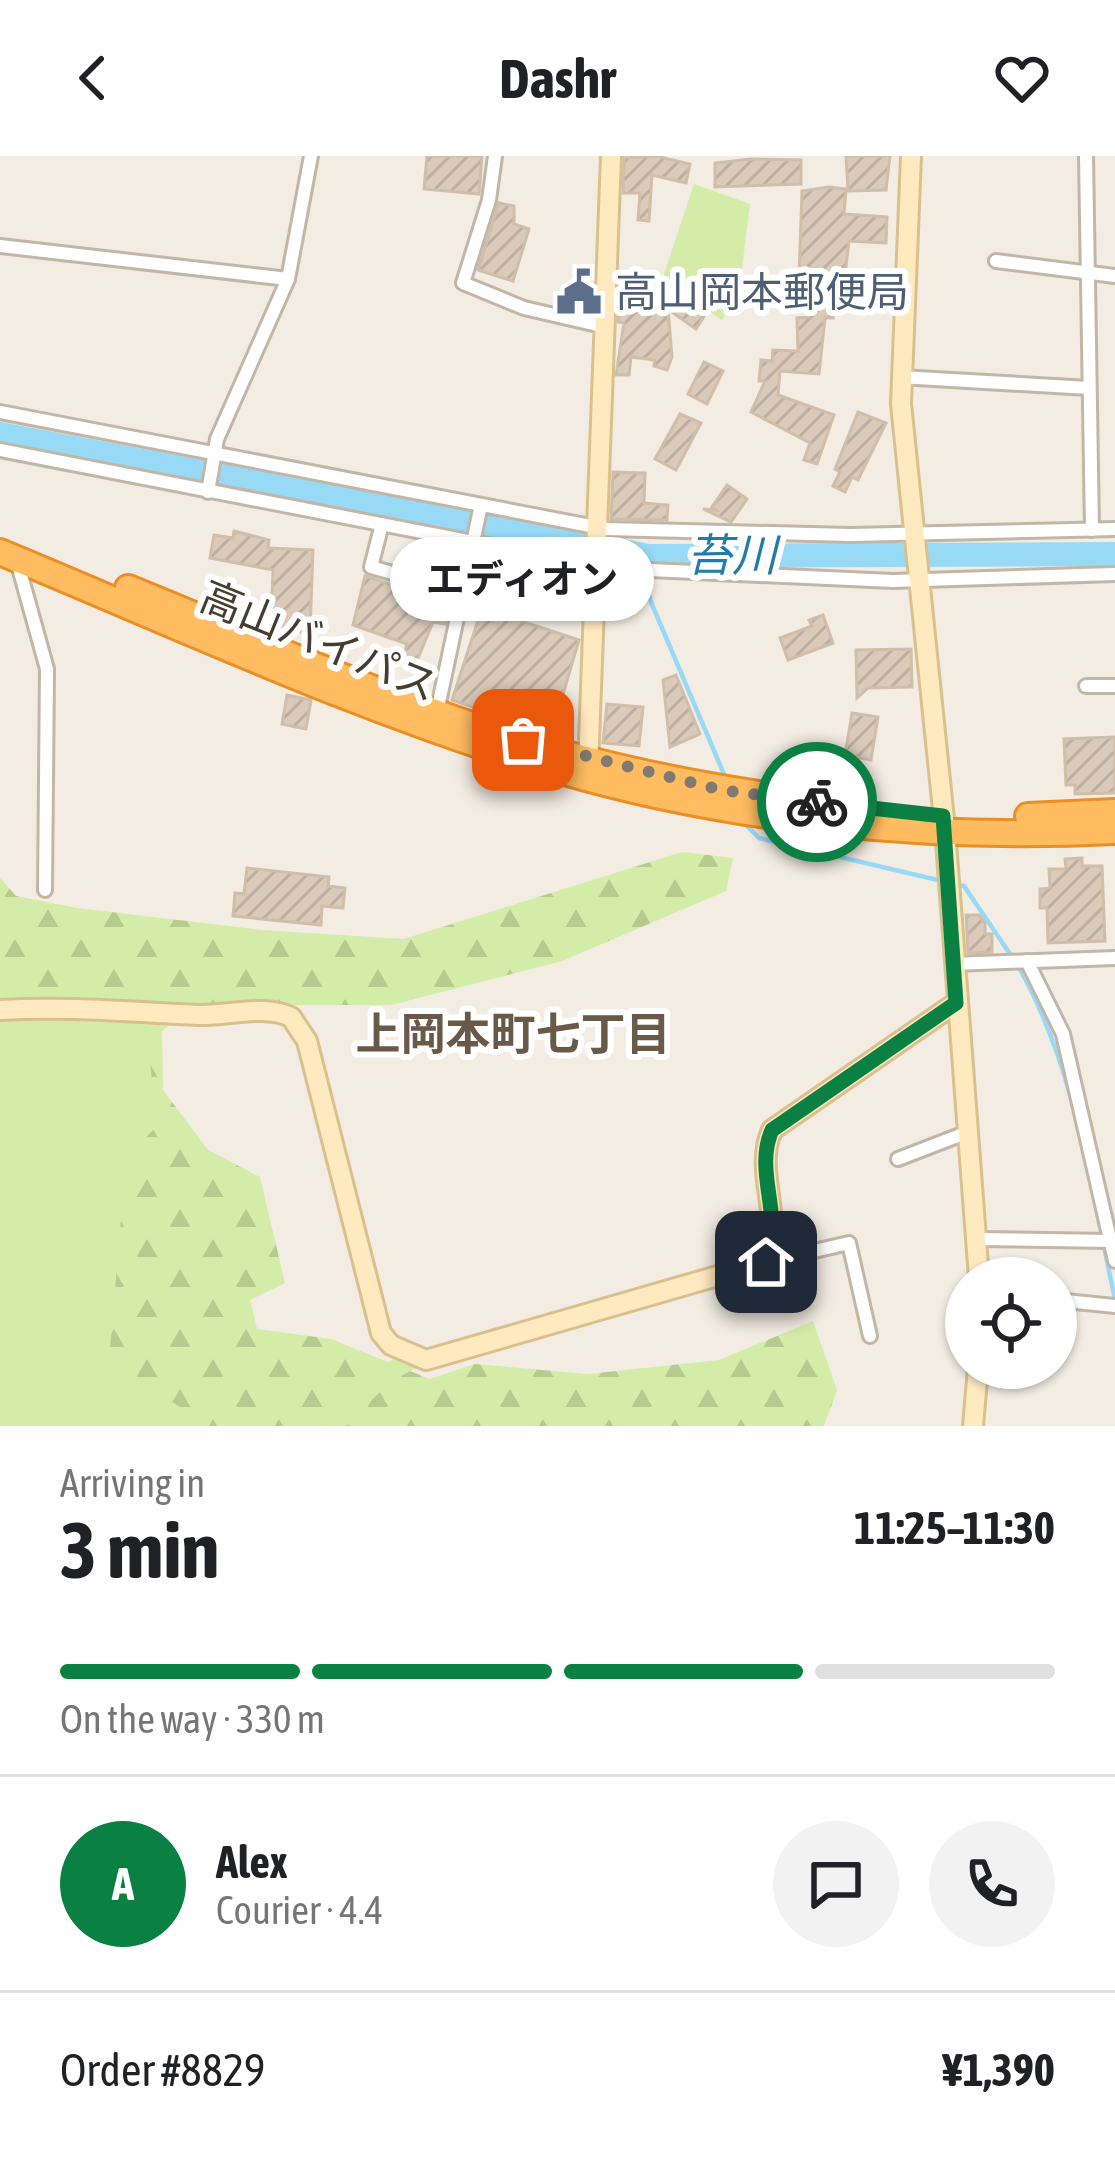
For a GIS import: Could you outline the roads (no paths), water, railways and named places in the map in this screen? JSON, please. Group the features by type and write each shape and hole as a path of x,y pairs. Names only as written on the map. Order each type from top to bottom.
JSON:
{"highway":[{"name":"高山バイパス","path":"0,536 588,769"},
{"name":"高山バイパス","path":"11,557 440,732 588,769 735,801 944,823 1115,831"},
{"name":"高山バイパス","path":"944,823 1115,812"}],"street":[{"path":"209,489 215,456 288,279 311,156"},
{"path":"495,156 489,200 463,283 524,308 606,327"},
{"path":"588,769 611,156"},
{"path":"911,156 900,377 944,823 978,1257"},
{"path":"1086,156 1091,530"},
{"path":"0,246 288,279"},
{"path":"996,260 1115,276"},
{"path":"900,377 1089,388"},
{"path":"0,412 598,529 664,535 1115,529"},
{"path":"0,450 638,572 1115,574"},
{"path":"437,712 481,507"},
{"path":"382,524 371,567 464,593"},
{"path":"11,557 19,568 46,669 45,890"},
{"path":"1086,686 1115,686"},
{"path":"952,964 1115,958"},
{"path":"1025,961 1063,1034 1098,1181 1105,1241 1115,1261"},
{"path":"766,1262 774,1226 765,1155 772,1130 956,1003"},
{"path":"0,1010 77,1006 201,1015 270,1011 291,1017 307,1041 381,1334 410,1355 426,1360 848,1243 870,1336"},
{"path":"898,1160 968,1132"},
{"path":"1098,1181 1115,1186"},
{"path":"978,1239 1105,1241"},
{"path":"1077,1302 1113,1306"},
{"path":"973,1426 976,1389"}],"waterway":[{"name":"苔川","path":"0,434 649,556 1115,554"},
{"path":"649,556 646,583 651,602 726,779"},
{"path":"744,823 759,838 942,881"},
{"path":"953,884 964,886 1012,957"},
{"path":"1018,966 1068,1086 1115,1299"}],"place":[{"name":"高山岡本郵便局","path":"579,292"},
{"name":"エディオン","path":"523,740"}],"district":[{"name":"上岡本町七丁目","path":"513,1034"}]}
